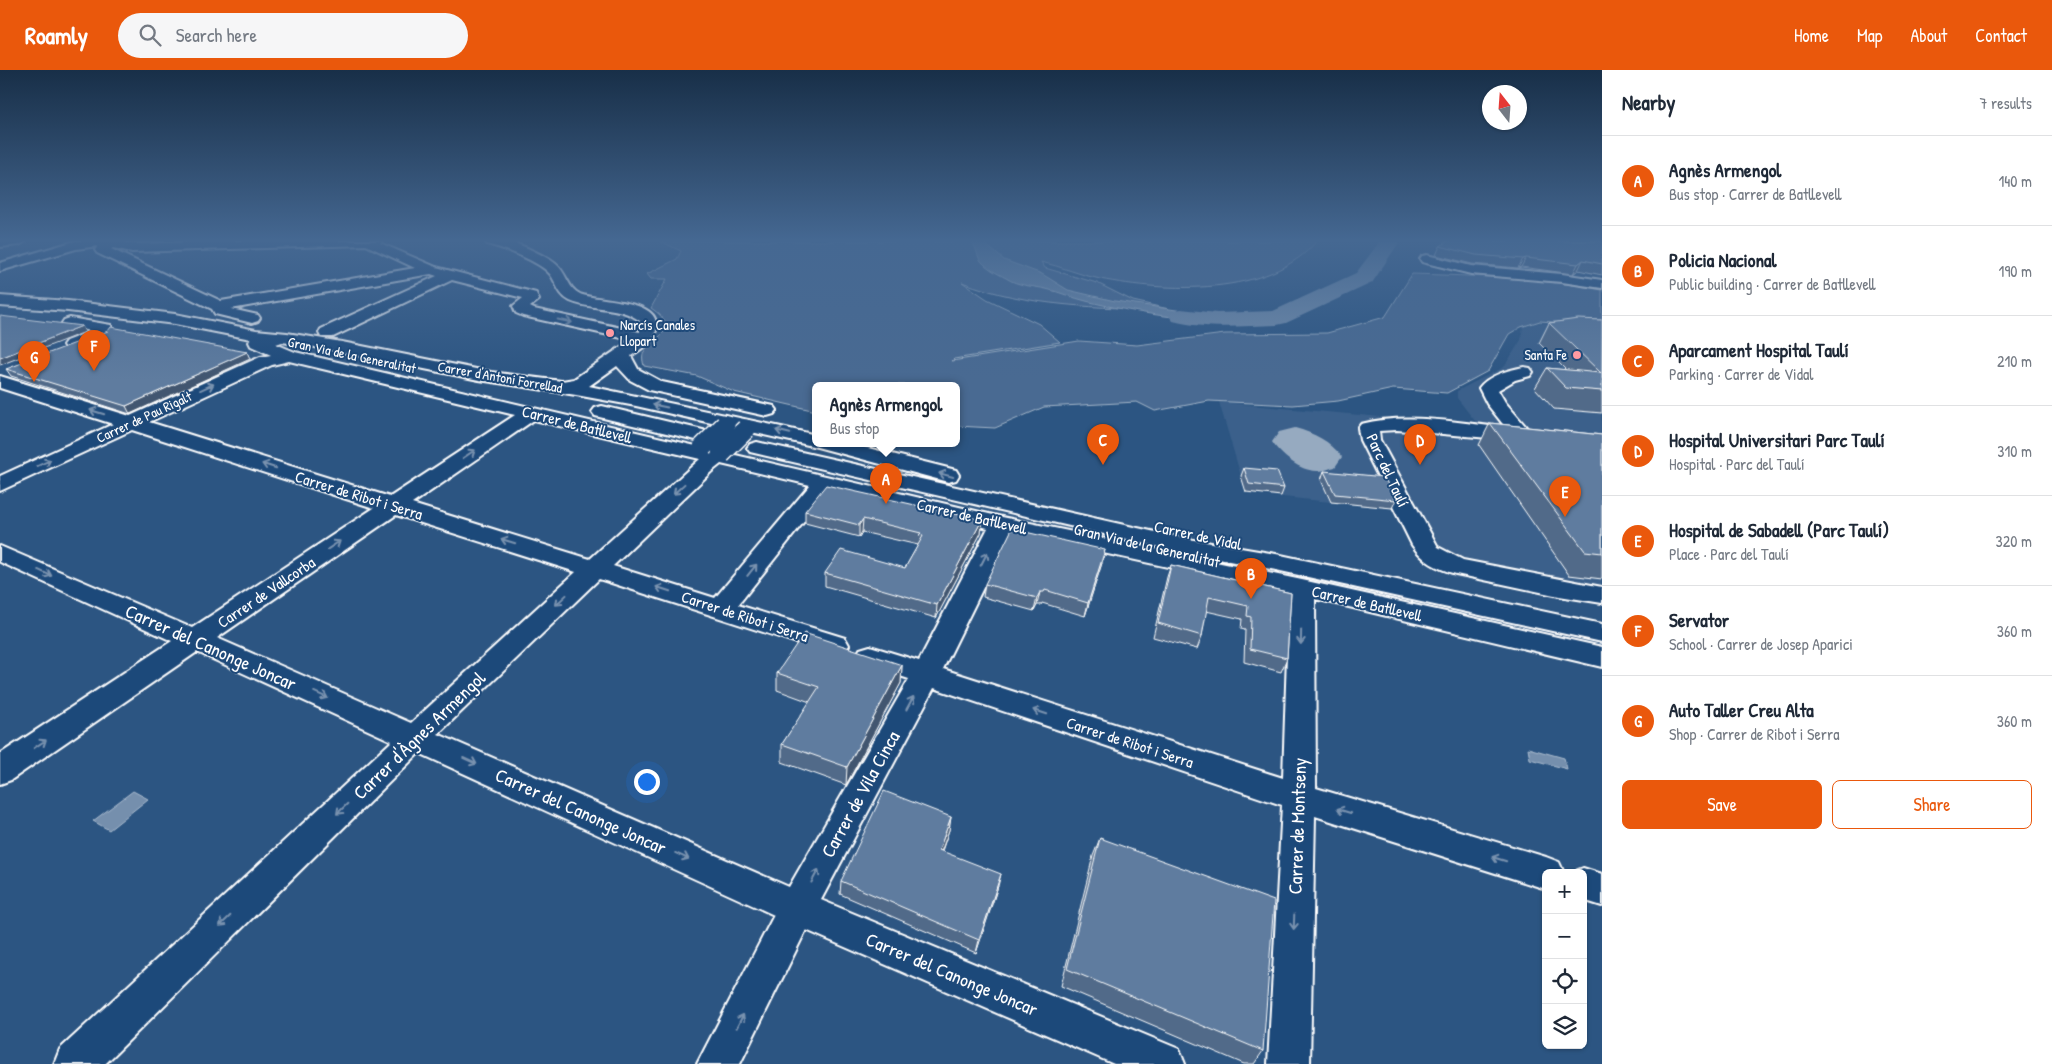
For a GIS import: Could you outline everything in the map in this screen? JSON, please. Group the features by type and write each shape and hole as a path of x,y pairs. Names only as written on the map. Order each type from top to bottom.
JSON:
{"street":[{"path":"179,287 218,306 328,287"},
{"path":"327,333 425,287"},
{"path":"499,287 532,296 531,300 521,306 522,310 529,313 645,338"},
{"path":"559,387 578,384 622,354 645,338 650,324 648,319 639,313 613,304 576,297 564,290 563,287"},
{"path":"0,294 142,309 175,319"},
{"name":"Gran Via de la Generalitat","path":"0,301 68,306 175,319 330,349 704,448"},
{"name":"Gran Via de la Generalitat","path":"0,306 72,312 157,323 257,342 704,448"},
{"path":"218,306 221,312 227,314 327,333 359,343 381,355"},
{"path":"0,310 157,323"},
{"path":"50,315 66,323 105,328 105,332 55,352"},
{"name":"Carrer d'Antoni Forrellad","path":"232,330 306,339 487,376 559,387 707,415 747,427"},
{"name":"Carrer de Batllevell","path":"257,342 289,356 531,412 704,448 824,482 1002,524 1302,588 1602,657"},
{"path":"622,354 623,361 629,369 650,384 747,427 812,439"},
{"name":"Carrer de Pau Rigalt","path":"0,484 266,361 289,356"},
{"name":"Parc del Taulí","path":"1524,372 1509,376 1488,388 1494,400 1523,435 1398,424 1374,425 1368,428 1370,440 1429,552 1456,566 1602,595"},
{"name":"Carrer de Ribot i Serra","path":"5,374 130,423 596,568 1299,797 1542,872"},
{"name":"Carrer de Vallcorba","path":"0,771 531,412"},
{"name":"Gran Via de la Generalitat","path":"747,427 812,445"},
{"name":"Gran Via de la Generalitat","path":"747,427 812,444"},
{"name":"Carrer d'Àgnes Armengol","path":"75,1064 416,737 703,467 704,448 747,427"},
{"name":"Gran Via de la Generalitat","path":"821,447 1182,545 1276,562 1602,633"},
{"name":"Gran Via de la Generalitat","path":"824,447 1602,648"},
{"name":"Carrer de Vidal","path":"840,447 1008,491 1141,523 1602,624"},
{"path":"721,608 824,482"},
{"name":"Carrer de Vila Cinca","path":"718,1064 798,908 926,674 1002,524"},
{"name":"Carrer del Canonge Joncar","path":"0,553 798,908 1164,1064"},
{"name":"Carrer de Montseny","path":"1289,1064 1299,797 1302,588"},
{"path":"1587,885 1602,890"}],"shaded area":[{"path":"662,287 970,287 987,299 1039,324 1060,342 954,359 952,361 1079,341 1137,345 1225,334 1327,333 1385,317 1404,287 1586,287 1602,290 1602,326 1540,321 1521,327 1509,334 1488,371 1447,393 1393,389 1338,401 1293,405 1209,401 1155,411 1137,402 1044,407 995,428 960,426 960,382 812,382 812,410 734,392 697,376 644,366 643,354 666,328 666,323 661,316 651,308"},
{"path":"979,287 1106,287 1133,301 1169,309 1090,307 1012,297"},
{"path":"1038,287 1064,287 1115,301 1238,319 1181,318 1143,313 1086,301"},
{"path":"1540,322 1602,331 1602,603 1452,577 1421,554 1397,509 1246,493 1219,402 1479,426 1457,398 1457,391 1504,367 1521,340 1523,327"},
{"path":"1528,748 1564,758 1567,769 1530,759"},
{"path":"133,791 148,799 109,830 93,821"}],"building":[{"path":"0,316 82,326 0,358"},
{"path":"1578,319 1602,320 1602,391 1566,388 1547,368 1601,373 1549,323"},
{"path":"111,327 247,352 126,406 6,369 108,331"},
{"path":"1490,423 1602,435 1602,553 1585,551"},
{"path":"1244,468 1277,471 1284,488 1249,484"},
{"path":"1324,471 1384,477 1396,500 1335,494"},
{"path":"826,485 982,520 937,605 825,573 841,550 905,568 923,536 919,535 921,533 863,519 859,525 805,511"},
{"path":"1012,529 1105,550 1088,603 1045,590 1040,592 1037,598 985,584"},
{"path":"1171,565 1291,593 1287,658 1250,649 1251,617 1247,616 1248,606 1209,597 1202,636 1158,623"},
{"path":"804,633 902,665 847,767 782,744 819,687 777,673"},
{"path":"884,791 951,817 939,850 1001,874 979,940 841,881"},
{"path":"1100,838 1274,901 1263,1051 1067,969"}],"waterway":[{"path":"1181,316 1217,320 1277,318 1344,287"}],"taxiway":[{"path":"1295,442 1318,457"}],"tunnel":[{"path":"694,442 750,455"}],"place":[{"name":"Narcís Canales Llopart","path":"610,333"},
{"name":"Santa Fe","path":"1577,355"},
{"name":"Servator","path":"94,371"},
{"name":"Auto Taller Creu Alta","path":"34,382"},
{"name":"Aparcament Hospital Taulí","path":"1103,465"},
{"name":"Hospital Universitari Parc Taulí","path":"1420,465"},
{"name":"Agnès Armengol","path":"886,504"},
{"name":"Hospital de Sabadell (Parc Taulí)","path":"1565,517"},
{"name":"Policia Nacional","path":"1251,599"}]}
